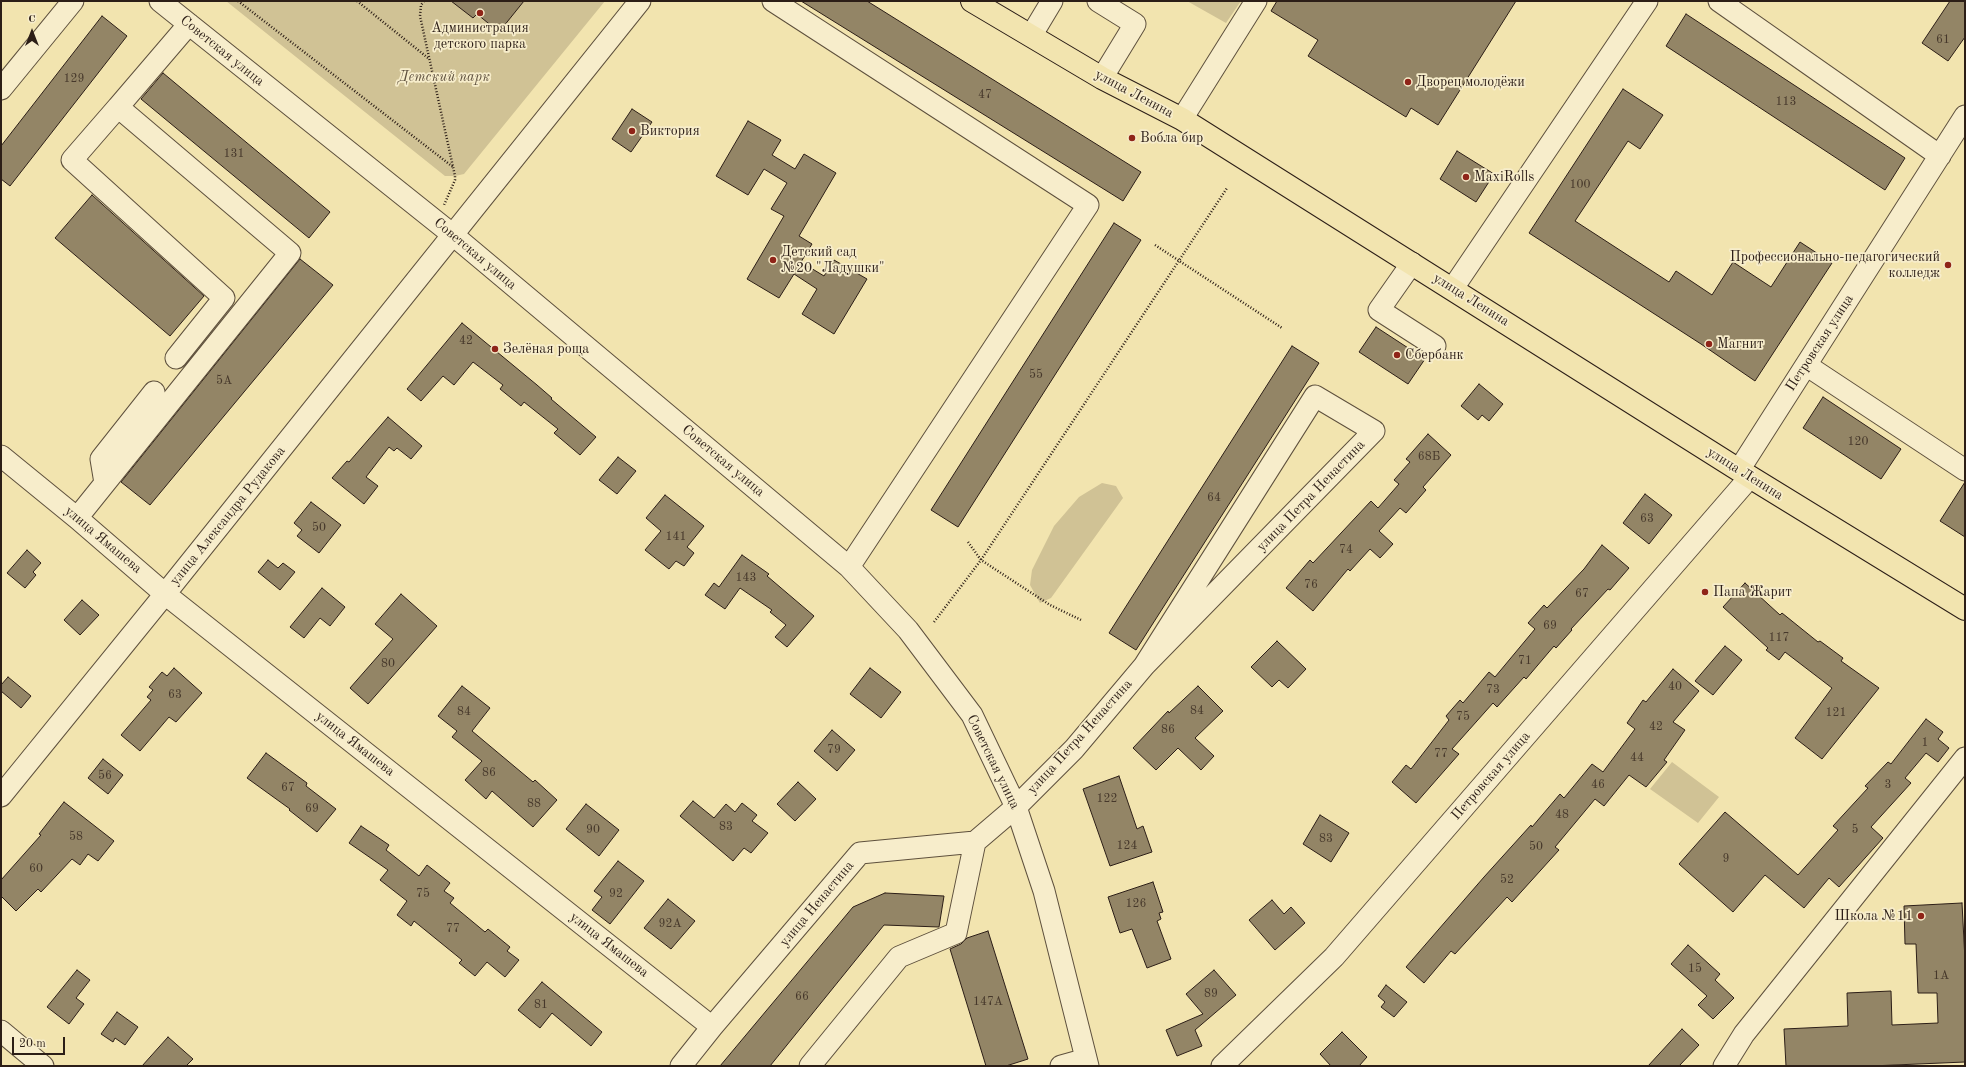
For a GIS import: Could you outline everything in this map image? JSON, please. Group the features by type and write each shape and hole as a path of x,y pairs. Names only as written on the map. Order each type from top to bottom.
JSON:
{"main road":[{"name":"улица Ленина","path":"972,1 1102,78 1182,119 1453,288 1744,474 1965,609"}],"street":[{"path":"1,89 73,1"},
{"name":"Советская улица","path":"160,1 453,235 849,567 908,630 972,715 1016,807 1044,891 1087,1063"},
{"name":"улица Александра Рудакова","path":"1,796 165,594 640,1"},
{"path":"773,1 1088,205 849,567"},
{"path":"1031,36 1052,1"},
{"path":"1098,1 1135,24 1102,78"},
{"path":"1182,119 1256,1"},
{"path":"1453,288 1648,1"},
{"path":"1718,1 1940,156"},
{"path":"176,358 224,298 72,160 189,24"},
{"path":"77,518 290,253 118,107"},
{"name":"Петровская улица","path":"1222,1066 1334,957 1744,474 1806,364 1965,116"},
{"path":"1412,263 1379,310 1435,346"},
{"path":"1806,364 1965,470"},
{"path":"105,483 101,459 154,392"},
{"name":"улица Петра Ненастина","path":"1016,807 1074,749 1144,666 1374,431 1315,396 1144,666"},
{"name":"улица Ямашева","path":"1,456 77,518 165,594 712,1027"},
{"path":"1724,1066 1744,1034 1965,758"},
{"path":"810,1066 899,957 956,933 975,842 1016,807"},
{"name":"улица Ненастина","path":"681,1066 712,1027 860,853 975,842"},
{"path":"1,1031 43,1066"},
{"path":"1061,1066 1087,1063"}],"path":[{"path":"238,1 453,167"},
{"path":"357,1 429,59"},
{"path":"424,1 421,5 420,16 455,180 437,222"},
{"path":"934,622 981,560 1227,188"},
{"path":"1155,245 1282,328"},
{"path":"968,542 981,560 1050,605 1081,620"}],"green space":[{"name":"Детский парк","path":"226,1 605,1 464,174 445,176"},
{"path":"1187,1 1241,1 1226,23"},
{"path":"1102,483 1116,486 1123,498 1051,598 1040,603 1030,585 1032,570 1054,526 1079,497"},
{"path":"1672,762 1719,797 1698,823 1650,789"}],"building":[{"path":"451,1 524,1 499,32 477,14 473,18"},
{"path":"801,1 867,1 1141,172 1123,201"},
{"name":"Дворец молодёжи","path":"1277,1 1516,1 1438,125 1411,108 1406,117 1308,56 1318,40 1271,11"},
{"path":"1950,1 1965,1 1965,37 1948,61 1922,43"},
{"path":"1686,14 1905,158 1885,190 1666,46"},
{"path":"102,16 127,36 10,186 1,179 1,146"},
{"path":"163,73 330,212 309,238 141,99"},
{"path":"1623,89 1663,115 1640,149 1628,141 1575,221 1669,282 1676,271 1712,295 1733,262 1771,287 1800,242 1832,263 1755,381 1701,344 1529,233"},
{"name":"Виктория","path":"632,109 652,122 631,152 612,139"},
{"path":"748,121 781,140 772,155 795,169 804,154 836,173 799,236 812,244 801,262 824,276 834,260 867,279 834,334 802,314 817,289 794,274 779,298 747,279 784,216 771,209 787,183 764,169 748,195 716,176"},
{"path":"1457,151 1494,174 1476,202 1440,179"},
{"path":"92,195 204,296 170,336 55,238"},
{"path":"1114,223 1141,240 958,527 931,510"},
{"path":"300,259 333,285 150,505 121,482"},
{"path":"462,323 537,385 552,398 551,399 596,437 580,455 554,433 558,429 524,402 521,406 500,389 503,385 473,362 454,385 443,376 421,401 407,389"},
{"path":"1376,327 1425,359 1408,384 1359,352"},
{"path":"1292,346 1319,363 1136,650 1109,633"},
{"path":"1479,384 1503,404 1489,421 1482,415 1478,420 1461,406"},
{"path":"1823,397 1901,449 1881,479 1803,428"},
{"path":"388,417 422,446 411,459 397,448 394,451 389,447 366,477 378,486 364,504 332,478 347,461 349,462"},
{"path":"1428,434 1451,455 1423,487 1426,490 1406,513 1400,508 1379,531 1393,544 1380,558 1370,549 1350,571 1348,569 1313,611 1286,588 1310,560 1313,563 1371,501 1378,508 1399,484 1394,480 1410,462 1406,459"},
{"path":"618,457 636,471 617,494 599,480"},
{"path":"1965,482 1965,537 1940,521"},
{"path":"1645,494 1672,515 1649,544 1623,523"},
{"path":"665,495 704,526 687,547 694,553 684,566 676,561 669,569 645,550 661,531 646,518"},
{"path":"311,502 341,525 319,553 297,536 302,530 294,523"},
{"path":"1602,545 1629,568 1610,590 1608,589 1571,629 1572,630 1556,648 1554,646 1526,679 1524,677 1497,707 1493,703 1452,749 1459,754 1416,803 1392,782 1406,765 1411,769 1449,720 1446,716 1460,700 1463,703 1489,672 1495,677 1535,629 1528,623 1544,605 1547,608 1584,569"},
{"path":"27,550 41,563 33,572 36,575 25,588 7,573"},
{"path":"742,555 769,574 767,576 814,616 787,647 775,637 786,625 770,612 772,610 740,588 725,609 705,595 714,583 719,587"},
{"path":"268,560 278,568 283,563 295,572 280,590 258,572"},
{"path":"1745,583 1780,615 1782,613 1818,642 1820,641 1843,658 1841,661 1879,688 1822,759 1795,738 1832,688 1785,652 1779,660 1766,650 1768,648 1723,607"},
{"path":"322,588 345,607 330,626 320,618 304,638 290,627"},
{"path":"401,594 437,626 368,704 350,688 393,639 375,624"},
{"path":"82,600 99,615 80,635 64,620"},
{"path":"1277,641 1306,669 1288,688 1279,680 1272,687 1251,667"},
{"path":"1725,646 1742,660 1713,695 1695,681"},
{"path":"174,668 202,693 176,722 169,717 140,751 121,735 151,700 147,697 153,690 149,687 162,672 167,676"},
{"path":"870,668 901,692 881,718 850,694"},
{"path":"1673,669 1699,691 1673,722 1685,730 1664,760 1667,762 1646,787 1629,775 1604,806 1595,799 1555,847 1559,850 1512,902 1507,897 1455,954 1451,951 1424,983 1406,967 1484,877 1531,825 1532,827 1560,794 1564,798 1592,764 1603,772 1635,729 1627,723 1643,700 1646,702"},
{"path":"8,677 31,696 21,708 1,691 1,685"},
{"path":"462,686 490,708 472,731 533,782 535,780 557,800 533,827 492,791 486,799 465,780 482,761 452,737 457,731 438,716"},
{"path":"1198,686 1223,711 1195,738 1214,756 1201,770 1178,748 1156,770 1133,748 1168,711 1169,713"},
{"path":"1926,719 1943,732 1938,739 1949,748 1938,762 1926,753 1905,778 1911,783 1871,827 1883,838 1839,887 1829,878 1804,908 1765,875 1733,912 1679,864 1725,812 1798,875 1838,830 1833,826 1868,788 1865,786 1888,762 1891,764"},
{"path":"832,730 855,750 837,771 814,751"},
{"path":"266,753 307,783 306,786 336,809 317,832 289,810 290,809 247,778"},
{"path":"103,759 123,775 108,794 88,778"},
{"path":"1119,776 1137,829 1143,826 1152,852 1110,866 1083,789"},
{"path":"798,782 816,799 795,821 777,804"},
{"path":"693,801 714,818 726,804 735,812 742,803 757,815 752,821 768,833 751,853 744,848 733,861 680,816"},
{"path":"64,802 114,841 98,861 88,854 80,865 72,859 41,892 38,889 16,911 1,896 1,880 41,835 39,834"},
{"path":"586,804 619,830 599,856 566,829"},
{"path":"1320,815 1349,833 1331,862 1303,844"},
{"path":"361,826 389,845 386,850 419,876 427,865 450,883 444,891 454,898 450,903 485,932 488,929 510,947 507,951 519,960 505,977 487,962 475,976 459,963 462,960 414,921 411,926 397,915 407,901 380,880 388,870 349,843"},
{"path":"618,861 644,881 610,924 592,910 602,897 594,891"},
{"path":"1153,882 1163,912 1159,913 1161,919 1157,921 1171,959 1147,968 1132,929 1120,933 1108,897"},
{"path":"885,893 944,896 939,927 884,925 770,1066 720,1066 853,907"},
{"path":"668,899 695,921 671,949 644,928"},
{"path":"1272,900 1284,914 1291,907 1305,923 1275,950 1249,920"},
{"path":"1962,903 1965,960 1965,1062 1871,1066 1786,1066 1784,1029 1848,1026 1847,993 1891,991 1892,1025 1938,1023 1937,993 1918,993 1916,944 1905,944 1904,906"},
{"path":"988,931 1028,1059 1006,1066 986,1066 950,949 961,944 967,938"},
{"path":"1688,945 1720,974 1715,980 1734,998 1713,1019 1698,1005 1707,996 1671,964"},
{"path":"77,970 90,980 76,998 84,1004 69,1024 47,1007"},
{"path":"1214,970 1236,995 1195,1030 1202,1046 1177,1056 1166,1030 1203,1014 1186,994"},
{"path":"542,982 602,1032 591,1046 552,1013 540,1028 518,1010"},
{"path":"1386,985 1407,1002 1394,1017 1381,1007 1385,1002 1378,996"},
{"path":"117,1012 138,1027 125,1045 115,1038 113,1042 101,1034"},
{"path":"1682,1029 1699,1045 1679,1066 1648,1066"},
{"path":"1342,1032 1367,1057 1359,1066 1331,1066 1320,1054"},
{"path":"168,1037 193,1059 186,1066 142,1066"}],"place":[{"name":"Администрация детского парка","path":"480,13"},
{"name":"Дворец молодёжи","path":"1408,82"},
{"name":"Виктория","path":"632,131"},
{"name":"Вобла бир","path":"1132,138"},
{"name":"MaxiRolls","path":"1466,177"},
{"name":"Детский сад №20 \"Ладушки\"","path":"773,260"},
{"name":"Профессионально-педагогический колледж","path":"1948,265"},
{"name":"Магнит","path":"1709,344"},
{"name":"Зелёная роща","path":"495,349"},
{"name":"Сбербанк","path":"1397,355"},
{"name":"Папа Жарит","path":"1705,592"},
{"name":"Школа №11","path":"1921,916"}]}
